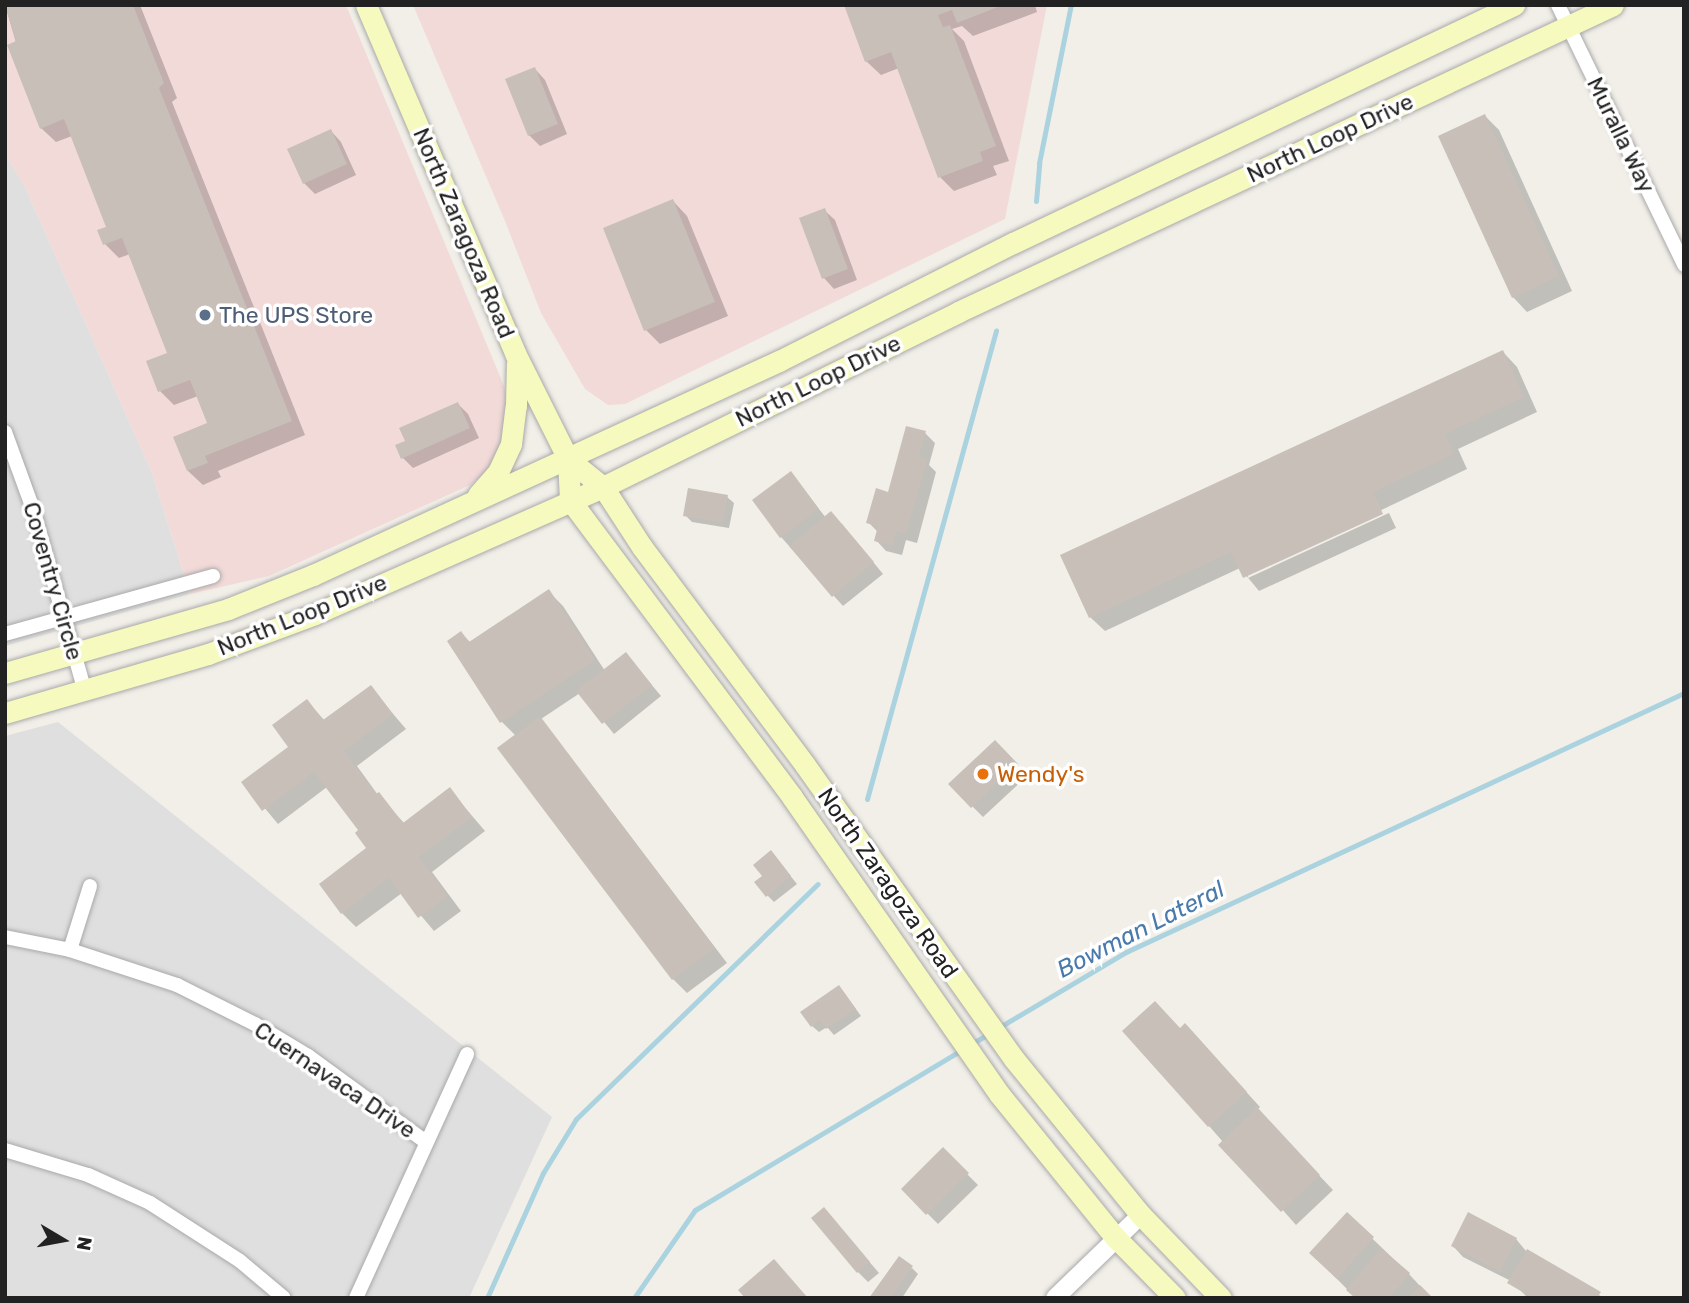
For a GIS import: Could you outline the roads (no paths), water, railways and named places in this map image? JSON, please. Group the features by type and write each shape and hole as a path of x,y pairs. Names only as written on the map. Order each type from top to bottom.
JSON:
{"main road":[{"name":"North Zaragoza Road","path":"366,5 515,353 568,459 570,500 792,797 980,1066 1116,1237 1175,1298"},
{"name":"North Loop Drive","path":"5,673 228,609 313,575 779,361 943,278 1514,5"},
{"name":"North Loop Drive","path":"5,713 85,692 208,654 315,614 570,500 603,488 958,312 1613,5"},
{"path":"943,278 958,312"},
{"path":"472,502 498,472 511,444 519,370 515,353"},
{"name":"North Zaragoza Road","path":"568,459 603,488 642,547 805,765 1014,1059 1141,1215 1222,1298"},
{"path":"792,797 810,800 824,810 911,934 931,945"}],"street":[{"name":"Muralla Way","path":"1558,5 1684,265"},
{"name":"Coventry Circle","path":"5,432 33,509 85,692"},
{"path":"5,634 214,576"},
{"path":"70,950 90,886"},
{"name":"Cuernavaca Drive","path":"5,937 70,950 177,985 256,1024 308,1056 426,1142"},
{"path":"356,1298 467,1054"},
{"path":"5,1150 88,1175 150,1203 240,1261 284,1298"},
{"path":"1055,1298 1141,1215"}],"waterway":[{"path":"1036,201 1039,163 1071,5"},
{"path":"867,799 996,330"},
{"name":"Bowman Lateral","path":"998,1028 1126,952 1684,693"},
{"path":"487,1298 543,1173 576,1119 818,884"},
{"name":"Bowman Lateral","path":"971,1044 990,1033"},
{"name":"Bowman Lateral","path":"634,1298 695,1210 963,1049"}],"place":[{"name":"The UPS Store","path":"205,315"},
{"name":"Wendy's","path":"983,774"}]}
